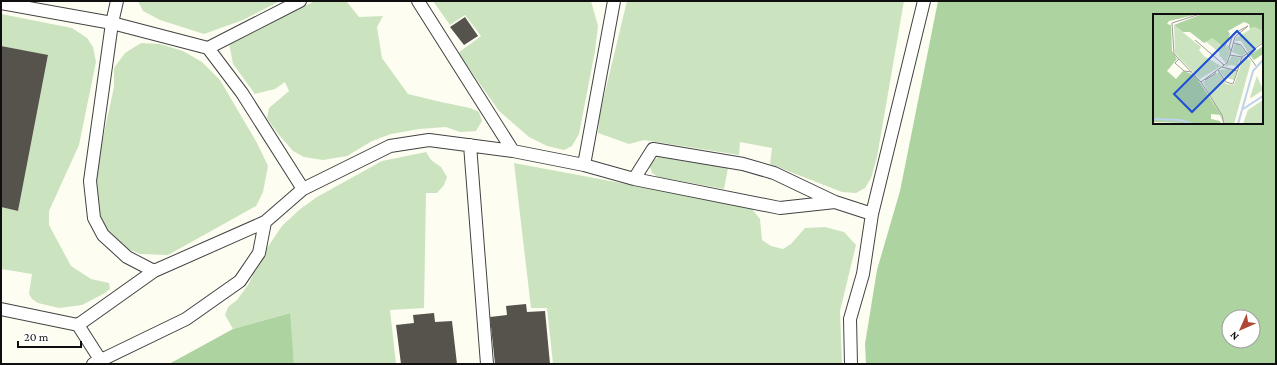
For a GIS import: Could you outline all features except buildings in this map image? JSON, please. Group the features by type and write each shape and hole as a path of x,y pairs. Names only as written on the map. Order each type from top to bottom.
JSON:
{"lane":[{"path":"117,1 112,23 90,181 94,218 103,235 128,257 154,271"},
{"path":"208,48 300,1"},
{"path":"418,1 513,151"},
{"path":"584,165 614,1"},
{"path":"851,364 850,319 863,274 872,214 924,1"},
{"path":"1,3 112,23 208,48 242,93 303,189"},
{"path":"1,309 78,325 154,271 265,222 303,189 390,146 430,140 513,151 584,165 634,179 780,208 836,202"},
{"path":"470,145 487,364"},
{"path":"634,179 653,149 743,164 774,173 836,202 872,214"},
{"path":"78,325 97,362 186,319 240,281 259,253 265,222"}],"green space":[{"path":"138,1 280,1 243,20 204,34 160,20 143,11"},
{"path":"315,1 347,2 359,17 383,16 377,27 382,58 408,94 470,108 479,112 482,121 476,131 460,132 446,127 419,129 391,134 372,141 347,156 323,160 304,157 293,151 267,118 269,108 289,91 285,82 275,89 255,94 233,64 229,43"},
{"path":"433,1 591,1 598,26 595,51 579,134 572,146 564,150 547,146 529,137 499,111 458,53 481,36 465,15 450,25"},
{"path":"627,1 904,1 877,157 871,178 865,188 856,193 842,192 770,164 772,148 740,142 739,155 644,140 629,144 598,133 600,113"},
{"path":"938,1 1276,1 1276,364 866,364 865,344 877,270 900,191"},
{"path":"1,14 72,28 87,38 93,47 96,62 79,145 49,211 49,225 71,266 91,279 109,283 110,289 82,305 59,308 38,303 32,299 29,294 32,274 1,269 1,207 18,211 48,56 1,46"},
{"path":"141,43 160,44 183,51 202,62 220,80 257,143 268,166 263,192 256,206 168,255 140,254 128,249 109,233 97,213 94,192 101,147 114,87 114,68 125,53"},
{"path":"426,152 431,160 441,167 447,177 444,185 437,193 426,193 424,308 390,310 396,364 294,364 289,313 233,329 225,315 228,307 237,300 248,285 267,248 282,226 299,210 317,197 382,161"},
{"path":"658,157 728,168 724,189 658,177 652,173 650,167 653,161"},
{"path":"514,163 728,203 752,209 760,219 762,240 771,246 783,249 791,244 805,228 825,227 844,232 856,245 840,311 842,364 553,364 547,308 531,308"},
{"path":"290,313 294,364 169,364 233,329"}]}
